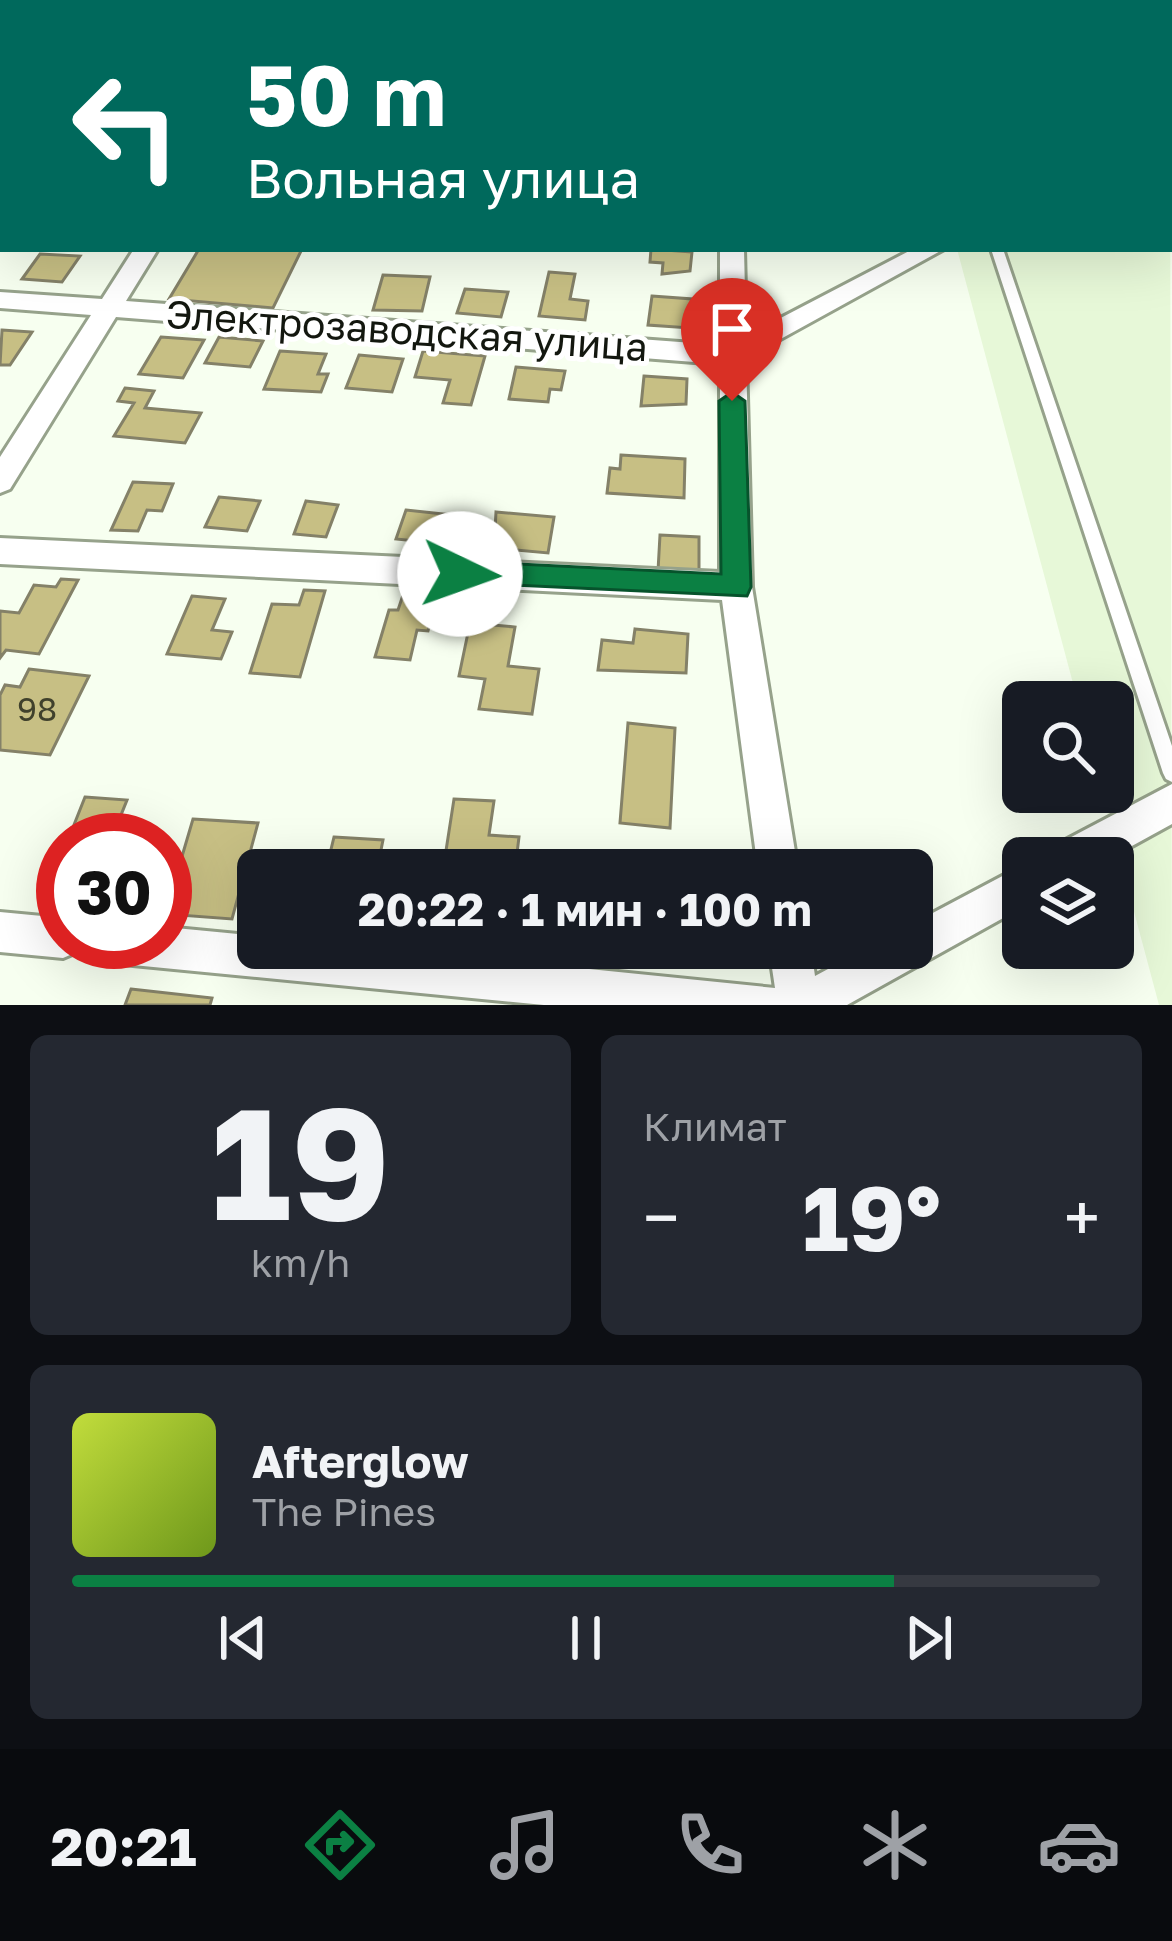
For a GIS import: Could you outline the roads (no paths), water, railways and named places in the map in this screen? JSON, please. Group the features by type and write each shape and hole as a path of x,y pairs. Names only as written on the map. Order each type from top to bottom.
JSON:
{"street":[{"path":"0,481 144,252"},
{"path":"732,252 736,587 775,849"},
{"path":"731,355 926,252"},
{"name":"Электрозаводская улица","path":"0,300 731,355"},
{"path":"0,551 736,587"},
{"path":"1110,837 1172,802"},
{"path":"933,934 1002,897"},
{"path":"0,932 36,935"},
{"path":"192,951 765,1005"},
{"path":"794,969 802,1005 869,969"}],"lane":[{"path":"998,252 1172,773"}]}
